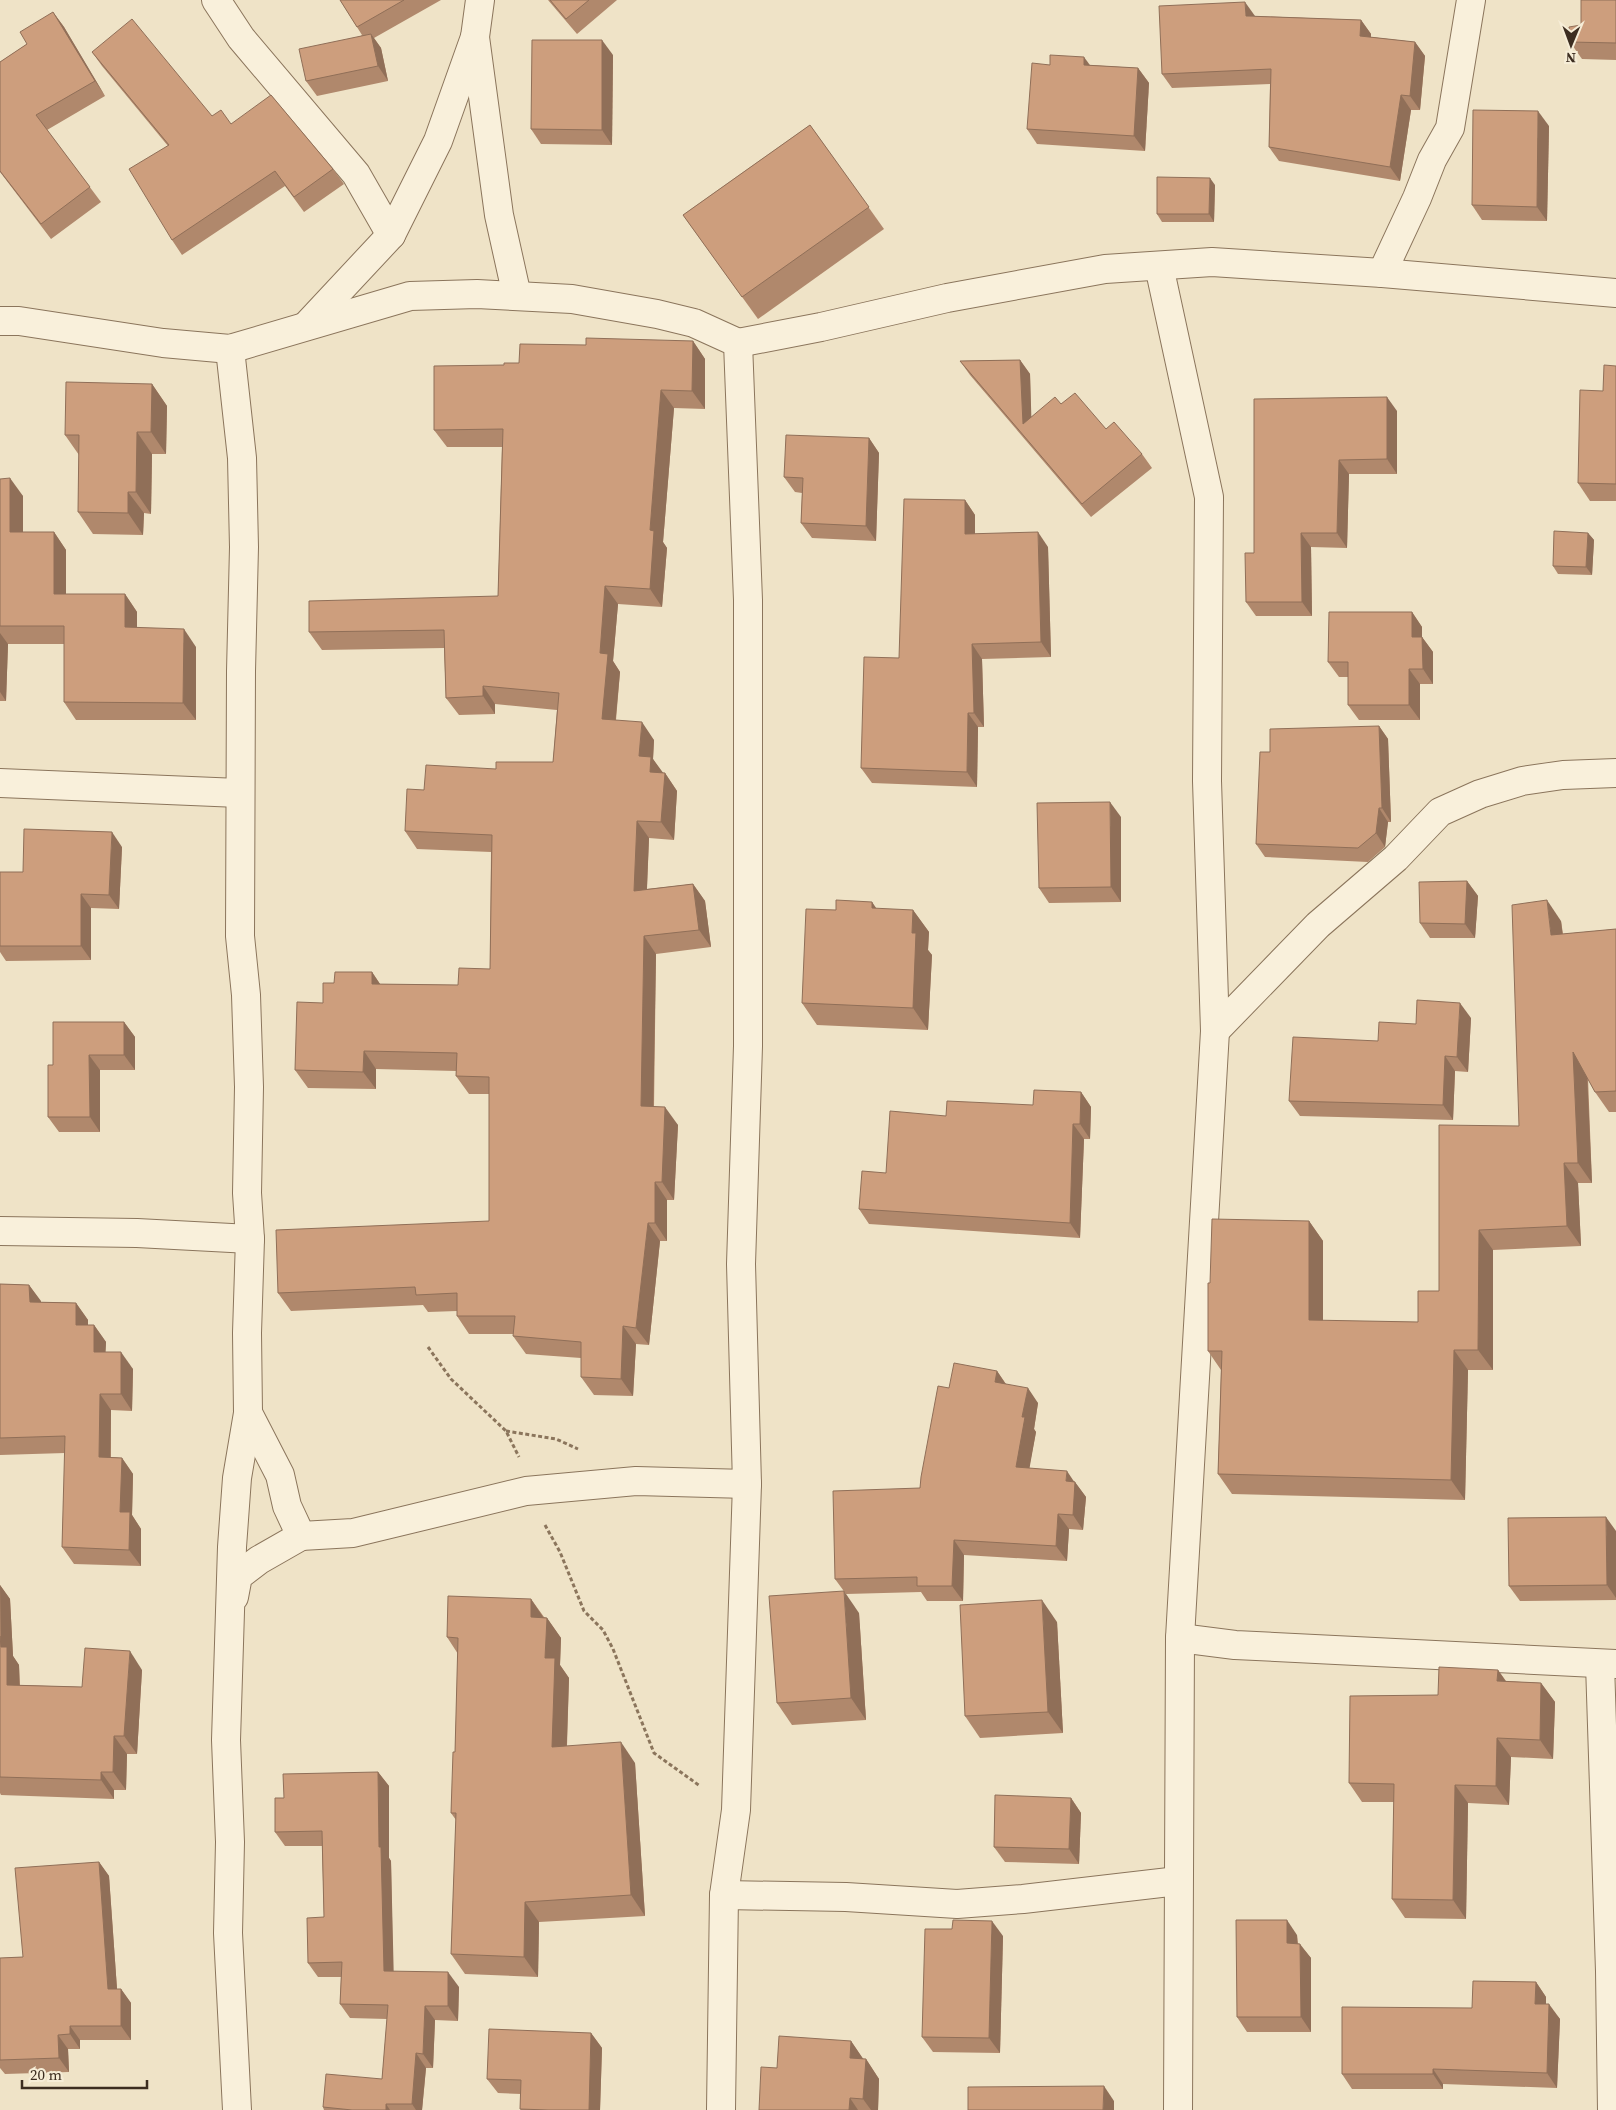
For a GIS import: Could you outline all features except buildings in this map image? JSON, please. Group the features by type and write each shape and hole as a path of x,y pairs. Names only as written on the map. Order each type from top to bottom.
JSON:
{"street":[{"path":"216,0 241,38 356,174 391,235"},
{"path":"305,327 391,235 438,141 475,37 480,0"},
{"path":"1382,273 1417,198 1432,160 1450,128 1471,0"},
{"path":"475,37 499,215 517,296"},
{"path":"0,321 19,321 163,343 230,349 410,296 477,294 572,299 657,314 694,323 738,343 821,327 947,298 1105,269 1212,262 1382,273 1616,293"},
{"path":"1159,266 1209,497 1207,781 1215,1031 1180,1638 1178,2110"},
{"path":"721,2110 724,1895 736,1810 747,1484 741,1264 748,1046 748,600 738,343"},
{"path":"230,349 242,458 244,547 239,793 240,936 246,995 249,1087 247,1192 250,1239 247,1333 248,1412 237,1478 227,1663 226,1740 230,1842 228,1933 237,2110"},
{"path":"1215,1031 1318,925 1396,858 1440,812 1480,794 1522,781 1563,775 1616,773"},
{"path":"0,783 239,793"},
{"path":"0,1231 137,1233 250,1239"},
{"path":"248,1412 280,1475 287,1506 301,1536"},
{"path":"231,1615 238,1576 259,1560 301,1536 353,1533 526,1491 636,1481 747,1484"},
{"path":"1180,1638 1234,1645 1608,1664 1612,2110"},
{"path":"724,1895 846,1897 957,1904 1023,1899 1178,1881"}],"path":[{"path":"428,1347 451,1379 506,1431 517,1451 524,1470 526,1491 560,1552 584,1611 603,1630 613,1649 654,1753 736,1810"}]}
